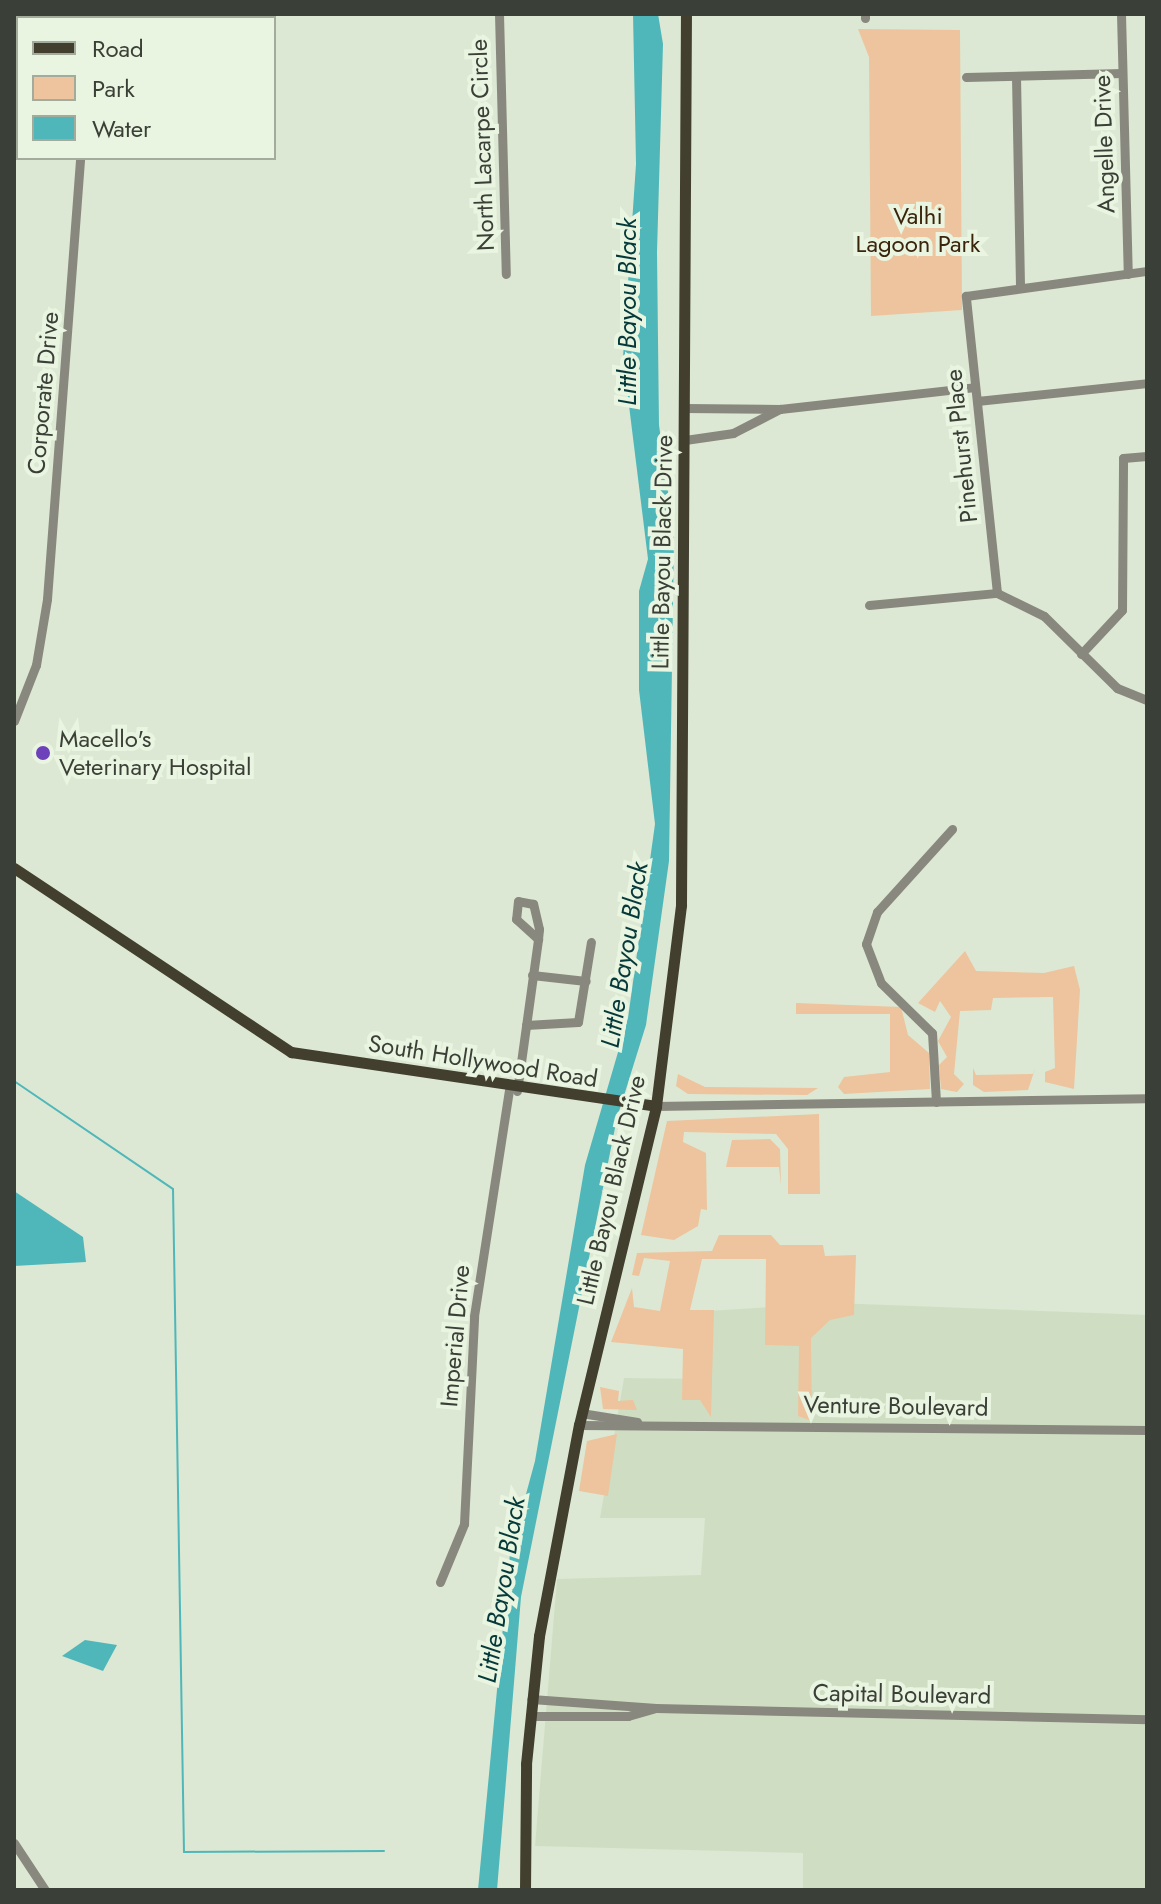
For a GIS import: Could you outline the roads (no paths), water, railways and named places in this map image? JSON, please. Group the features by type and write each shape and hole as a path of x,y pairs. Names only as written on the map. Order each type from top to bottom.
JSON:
{"main road":[{"name":"Little Bayou Black Drive","path":"525,1890 531,1699 581,1413 656,1106 681,905 686,14"},
{"name":"South Hollywood Road","path":"14,868 291,1052 513,1090 656,1106"}],"street":[{"name":"North Lacarpe Circle","path":"499,14 506,274"},
{"name":"Angelle Drive","path":"1121,14 1128,274"},
{"path":"966,77 1122,73"},
{"path":"1016,77 1020,287 1147,271"},
{"name":"Corporate Drive","path":"14,721 36,665 47,599 80,160"},
{"name":"Pinehurst Place","path":"997,593 966,296 1020,287"},
{"path":"977,401 1147,383"},
{"path":"685,408 780,409 975,387"},
{"path":"685,440 733,433 780,409"},
{"path":"1081,654 1122,610 1123,458 1147,456"},
{"path":"869,605 997,593 1044,616 1117,688 1147,700"},
{"path":"936,1102 932,1033 904,1000 866,944 877,912 952,829"},
{"name":"Imperial Drive","path":"440,1582 464,1524 474,1316 526,1025 538,939"},
{"path":"526,1025 578,1022 591,942"},
{"path":"532,975 586,981"},
{"name":"South Hollywood Road","path":"656,1106 1147,1098"},
{"name":"Venture Boulevard","path":"581,1413 644,1423"},
{"name":"Venture Boulevard","path":"579,1425 644,1423 1147,1430"},
{"name":"Capital Boulevard","path":"531,1699 656,1708 1147,1719"},
{"name":"Capital Boulevard","path":"530,1716 628,1716 656,1708"},
{"path":"14,1843 45,1890"}],"water":[{"name":"Little Bayou Black","path":"633,14 658,14 663,44 657,252 659,425 674,537 669,861 646,1025 617,1118 521,1597 497,1890 478,1890 510,1553 535,1461 585,1165 628,1018 655,824 639,690 639,591 648,559 623,357 636,164"},
{"path":"14,1191 83,1237 86,1262 14,1266"},
{"path":"85,1640 117,1645 103,1671 62,1656"}],"waterway":[{"path":"14,1081 173,1189 184,1852 384,1851"}],"place":[{"name":"Macello's Veterinary Hospital","path":"43,753"}],"park label":[{"name":"Valhi Lagoon Park","path":"918,230"}]}
